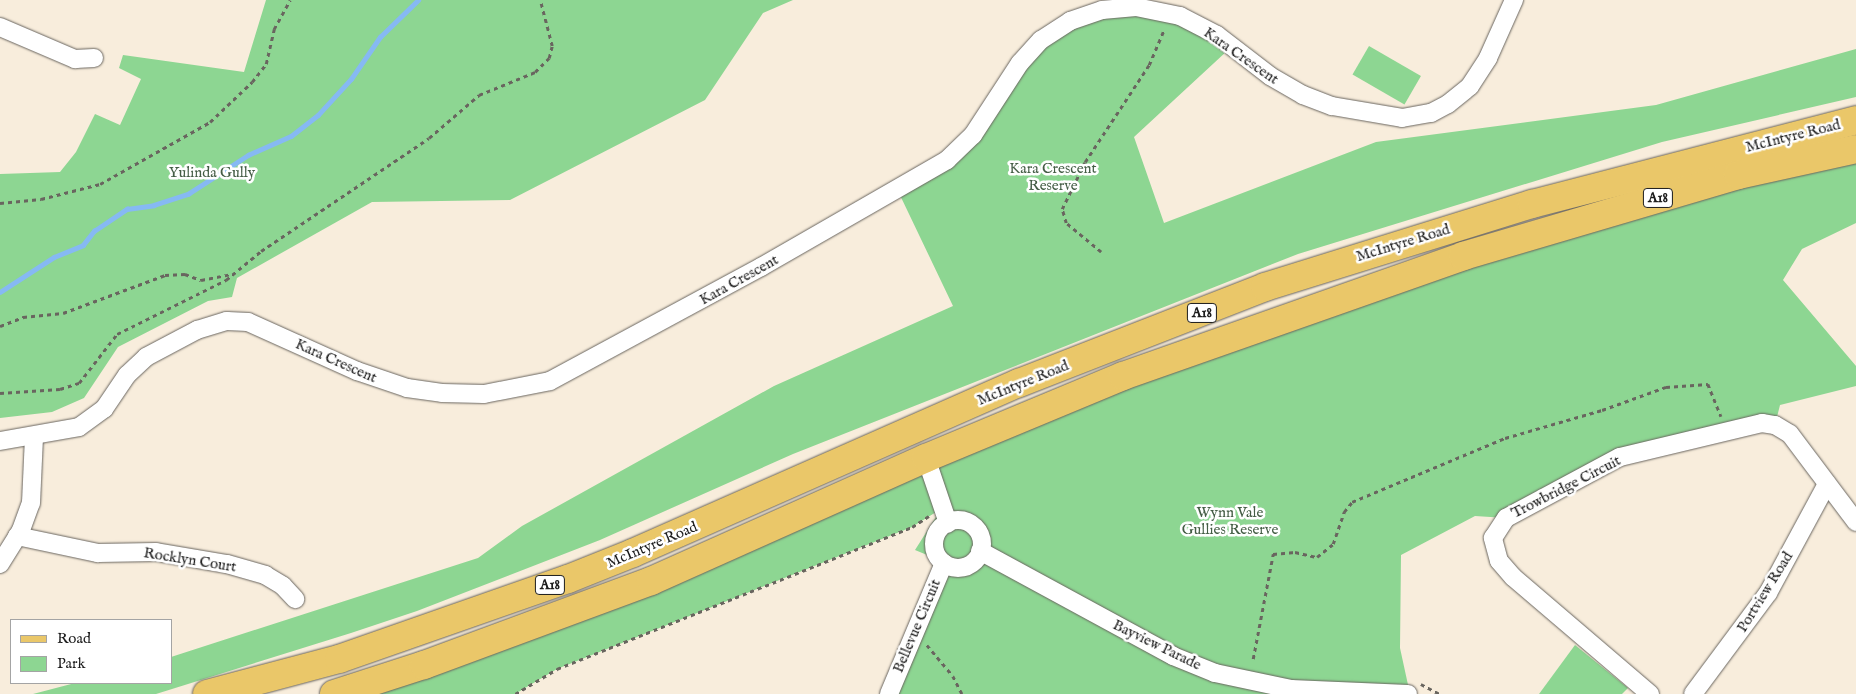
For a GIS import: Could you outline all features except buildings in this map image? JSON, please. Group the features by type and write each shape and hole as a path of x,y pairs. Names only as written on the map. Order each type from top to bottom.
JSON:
{"main road":[{"name":"McIntyre Road","path":"207,694 339,659 568,579 661,542 946,414 1266,287 1346,260 1532,204 1856,120"},
{"name":"McIntyre Road","path":"334,694 424,665 607,598 926,458 1123,376 1463,256 1738,175 1856,149"},
{"path":"880,443 926,458 946,414"}],"street":[{"name":"Kara Crescent","path":"0,441 34,437 73,429 89,421 104,409 127,375 146,357 197,330 227,321 248,322 357,371 407,388 442,393 484,394 550,381 761,267 947,160 973,135 1029,52 1056,28 1102,10 1136,8 1169,13 1217,36 1270,76 1316,101 1393,117 1431,113 1462,94 1480,74 1514,0"},
{"path":"0,27 75,59 94,58"},
{"name":"Trowbridge Circuit","path":"1650,694 1513,577 1494,552 1493,538 1506,518 1612,461 1762,423 1781,428 1790,434 1856,522"},
{"path":"0,564 17,536 33,493 34,437"},
{"path":"926,458 945,516 934,539 935,551 944,562 957,568 970,565 980,551 978,532 971,524 945,516"},
{"name":"Portview Road","path":"1693,694 1768,593 1827,484"},
{"name":"Rocklyn Court","path":"17,536 98,553 156,552 227,564 265,575 283,586 295,599"},
{"name":"Bayview Parade","path":"980,551 1173,656 1215,673 1290,689 1413,688"},
{"name":"Bellevue Circuit","path":"889,692 944,562"}],"path":[{"path":"0,203 41,199 100,184 210,122 252,82 266,64 274,29 290,0"},
{"path":"0,393 60,389 79,383 117,334 204,293 235,273 261,251 429,138 479,95 536,72 549,58 552,46 540,0"},
{"path":"1102,252 1066,222 1062,209 1085,162 1149,65 1169,13"},
{"path":"0,326 23,317 63,313 165,275 185,274 201,280 235,273"},
{"path":"1254,659 1273,554 1295,552 1316,557 1332,544 1344,512 1352,502 1505,438 1602,410 1666,387 1708,384 1728,431"},
{"path":"515,694 557,669 912,527 945,516"},
{"path":"915,632 953,676 962,694"},
{"path":"1413,688 1440,694"}],"green space":[{"name":"Yulinda Gully","path":"266,0 793,0 763,13 705,100 510,200 372,202 237,278 232,297 208,301 118,347 84,398 52,412 0,418 0,174 60,172 76,152 95,114 120,125 141,79 119,68 123,55 244,72"},
{"name":"Kara Crescent Reserve","path":"1169,13 1227,51 1134,137 1164,223 1376,142 1656,105 1856,49 1856,97 1662,142 1298,254 793,454 600,540 417,611 351,633 156,694 33,694 71,684 172,684 172,657 478,558 522,526 774,386 953,306 898,191 947,160 1020,63 1070,21"},
{"path":"1369,46 1421,76 1404,105 1352,75"},
{"name":"Wynn Vale Gullies Reserve","path":"1856,149 1856,223 1802,249 1783,280 1856,366 1856,386 1780,405 1775,425 1620,457 1506,518 1475,516 1401,555 1400,648 1410,694 886,694 944,562 915,550 941,509 912,527 557,669 515,694 334,694 750,538 1463,256"},
{"path":"1575,645 1628,688 1622,694 1539,694"}],"waterway":[{"path":"0,292 54,257 83,245 94,231 127,209 154,205 188,194 248,155 291,136 318,115 351,79 380,37 418,0"}]}
